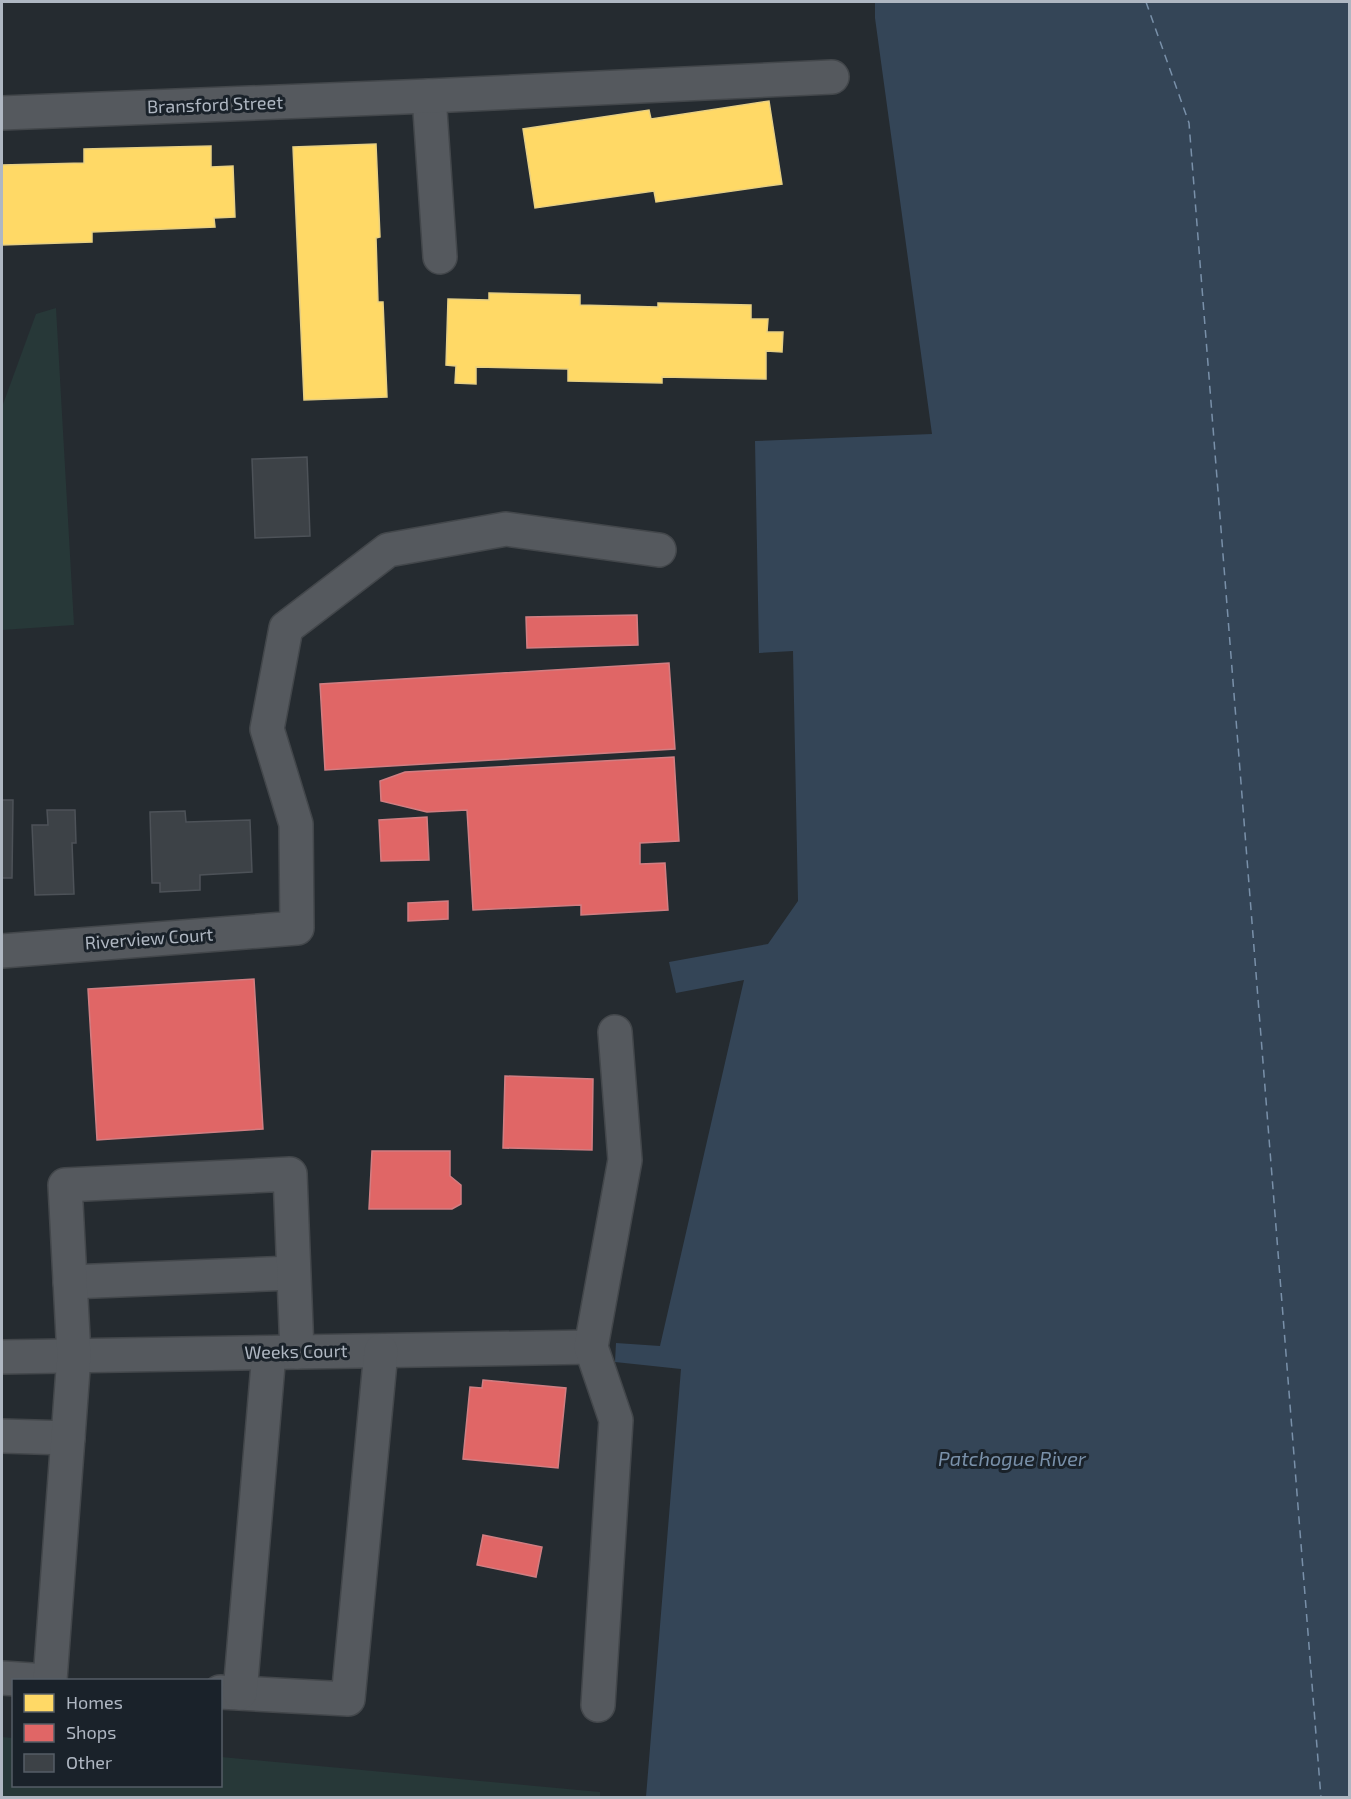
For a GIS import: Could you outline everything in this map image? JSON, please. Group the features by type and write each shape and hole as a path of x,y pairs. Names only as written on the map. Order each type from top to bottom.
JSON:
{"street":[{"name":"Bransford Street","path":"2,113 832,77"},
{"path":"429,96 440,257"},
{"name":"Riverview Court","path":"2,951 297,928 296,824 267,729 286,628 388,550 506,529 659,550"},
{"path":"598,1704 616,1420 591,1347 625,1160 615,1032"},
{"path":"50,1679 74,1356 64,1185 290,1174 293,1273 283,1352 230,1692 348,1699 381,1351"},
{"path":"70,1282 293,1273"},
{"name":"Weeks Court","path":"2,1358 591,1347"},
{"path":"2,1436 68,1438"},
{"path":"2,1678 17,1679"}],"shaded area":[{"path":"56,308 74,625 2,630 2,407 36,314"},
{"path":"2,1737 12,1738 12,1787 222,1787 222,1757 600,1792 600,1798 2,1797"}],"water":[{"name":"Patchogue River","path":"875,2 1349,2 1349,1797 646,1797 681,1369 615,1362 616,1343 660,1346 744,980 676,993 669,962 768,944 798,901 793,651 759,653 755,441 932,434 875,18"}],"building: Homes":[{"path":"769,101 782,184 656,202 654,191 535,208 523,129 649,110 651,119"},
{"path":"376,144 380,237 376,238 378,302 383,302 387,397 304,400 293,147"},
{"path":"211,146 211,167 233,166 235,217 214,218 215,227 92,232 92,242 2,245 2,165 84,163 84,149"},
{"path":"489,293 580,295 580,305 658,307 658,303 751,305 751,319 768,319 767,332 783,332 782,352 766,351 766,379 662,377 662,383 568,381 568,369 476,367 476,384 455,383 456,366 446,365 448,299 489,300"}],"building: Shops":[{"path":"637,615 638,645 527,648 526,617"},
{"path":"669,663 675,749 325,770 320,684"},
{"path":"674,757 679,841 640,843 640,864 665,863 668,910 581,915 581,905 473,910 467,810 427,812 381,801 380,781 405,772"},
{"path":"427,817 429,860 381,861 379,820"},
{"path":"448,901 448,919 408,921 408,903"},
{"path":"254,979 263,1129 97,1140 88,989"},
{"path":"505,1076 593,1079 592,1150 503,1148"},
{"path":"372,1151 450,1151 450,1176 461,1185 461,1204 452,1209 369,1209"},
{"path":"483,1380 566,1388 558,1468 463,1459 470,1387 482,1388"},
{"path":"483,1535 542,1547 536,1577 477,1565"}],"building: Other":[{"path":"307,457 310,536 255,538 252,459"},
{"path":"2,800 13,800 12,878 2,878"},
{"path":"47,810 75,810 76,843 72,843 74,894 35,895 32,825 48,825"},
{"path":"185,811 186,822 250,820 252,872 200,875 200,890 160,892 160,883 152,883 150,812"}],"ferry route":[{"path":"1146,2 1189,123 1321,1798"}]}
